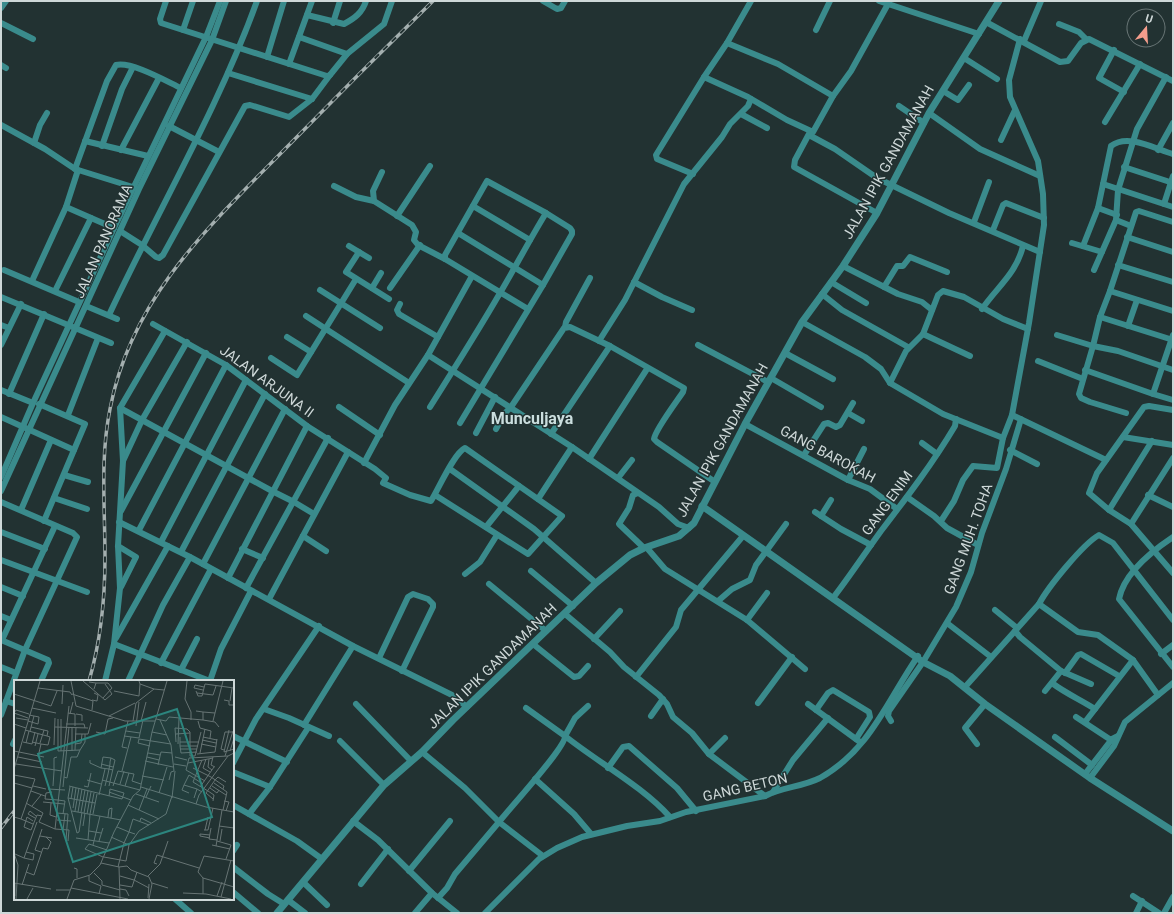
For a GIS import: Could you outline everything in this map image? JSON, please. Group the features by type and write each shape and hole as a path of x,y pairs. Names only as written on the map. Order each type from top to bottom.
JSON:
{"street":[{"path":"1,8 6,1"},
{"path":"166,1 160,22 327,76 330,75"},
{"path":"183,30 194,1"},
{"path":"1,125 34,143 76,170 136,188 148,156 181,88 209,39 220,1"},
{"name":"JALAN PANORAMA","path":"36,404 77,328 117,229 136,188 169,126 226,1"},
{"path":"109,315 142,245 240,48 257,1"},
{"path":"267,57 284,1"},
{"path":"289,64 312,1"},
{"path":"333,23 340,1"},
{"path":"307,15 333,23 344,24 355,18 362,11 366,1"},
{"path":"66,207 117,229 142,245 156,257 163,255 219,152 247,105 290,117 312,99 347,54 384,24 392,1"},
{"path":"543,1 557,9 561,8 565,1"},
{"path":"693,174 657,159 656,154 727,42 751,1"},
{"path":"816,30 830,1"},
{"path":"879,1 979,34"},
{"name":"JALAN IPIK GANDAMANAH","path":"277,913 384,785 422,752 596,583 624,559 645,548 679,536 689,528 696,519 745,424 802,322 843,266 877,213 929,112 999,1"},
{"path":"941,522 973,466 997,468 1003,438 1017,417 1044,218 1043,194 1037,156 1010,97 1009,80 1022,40 1041,1"},
{"path":"877,213 794,167 795,160 809,134 815,132 833,96 851,71 888,4"},
{"path":"986,22 1063,63 1068,61 1081,42 1086,39"},
{"path":"1,23 33,39"},
{"path":"1059,24 1079,32 1086,39 1092,40 1114,50 1173,81"},
{"path":"298,37 347,54"},
{"path":"727,42 778,64 833,96"},
{"path":"1114,50 1099,78 1124,92"},
{"path":"964,58 997,80"},
{"path":"32,281 66,207 86,141 114,68 118,64 133,67 181,88"},
{"path":"1105,122 1140,64"},
{"path":"102,146 122,89 133,67"},
{"path":"228,73 312,99"},
{"path":"704,77 751,99 824,143 872,175 949,213 993,230 1023,246 1040,252"},
{"path":"1094,270 1116,218 1118,190 1137,129 1166,77"},
{"path":"121,150 159,78"},
{"path":"943,91 958,100 969,85"},
{"path":"600,341 634,282 684,184 722,138 730,124 741,114 751,99"},
{"path":"899,106 924,123"},
{"path":"1001,140 1015,110"},
{"path":"929,112 980,149 1040,176"},
{"path":"34,143 40,126 47,113"},
{"path":"741,114 768,128"},
{"path":"1158,150 1173,123"},
{"path":"169,126 219,152"},
{"path":"86,141 148,156"},
{"path":"1083,246 1098,208 1110,148 1117,142 1133,141 1173,154"},
{"path":"397,216 430,166"},
{"path":"1124,167 1172,180 1164,204"},
{"path":"374,201 373,191 382,172"},
{"path":"445,259 445,255 488,182 546,213 572,231 543,285 460,424"},
{"path":"974,222 989,182"},
{"path":"1103,184 1173,207"},
{"path":"334,186 356,197 374,201 414,228 416,232 414,240 420,246 445,259 528,309"},
{"path":"993,230 1003,205 1006,203 1044,218"},
{"path":"473,206 530,240"},
{"path":"1098,208 1131,226"},
{"path":"1126,413 1083,400 1079,394 1100,317 1110,291 1134,215 1139,211 1173,222"},
{"path":"430,407 501,292 546,213"},
{"path":"55,291 91,218"},
{"path":"1,490 69,325 117,229"},
{"path":"458,233 543,285"},
{"path":"1127,237 1173,252"},
{"path":"1072,243 1102,252"},
{"path":"349,246 369,258"},
{"path":"390,288 420,246"},
{"path":"982,309 994,291 1008,279 1014,270 1023,246"},
{"path":"359,252 346,272 389,299"},
{"path":"884,287 897,266 904,266 910,257 947,272"},
{"path":"1118,265 1173,282"},
{"path":"843,266 884,287 922,302 932,310"},
{"path":"4,270 80,302"},
{"path":"372,288 381,274"},
{"path":"364,463 395,405 428,355 472,276"},
{"path":"496,429 504,414 511,407 565,327 566,322 590,278"},
{"path":"271,358 297,375 356,279"},
{"path":"634,282 692,310"},
{"path":"831,282 866,303"},
{"path":"320,290 380,328"},
{"path":"890,383 908,347 923,334 940,292 946,291 964,297 982,309 1028,329"},
{"path":"1110,291 1173,311"},
{"path":"822,294 842,310 908,347"},
{"path":"1,297 21,304 111,343"},
{"path":"1128,326 1137,300"},
{"path":"1,345 21,304"},
{"path":"400,304 397,310 399,314 438,337"},
{"path":"86,306 117,319"},
{"path":"9,394 44,314"},
{"path":"306,316 409,383"},
{"path":"1100,317 1173,338 1153,394"},
{"path":"802,322 871,361 885,372 890,383 943,414 1003,438"},
{"name":"JALAN ARJUNA II","path":"153,324 226,365 307,426 328,438 386,478 383,482 430,502 435,495"},
{"path":"1,325 9,328"},
{"path":"565,327 570,327 610,346 684,389 655,433 654,439 715,482"},
{"path":"105,680 114,642 120,588 118,546 123,461 120,408 165,331"},
{"path":"923,334 970,356"},
{"path":"1057,335 1093,346 1118,351 1173,370"},
{"path":"287,337 311,352"},
{"path":"68,416 98,338"},
{"path":"123,461 142,420 186,342"},
{"path":"698,345 821,406"},
{"path":"551,434 610,346"},
{"path":"119,514 206,353"},
{"path":"785,353 833,379"},
{"path":"428,355 572,447 618,478 678,524 689,528"},
{"path":"1038,361 1083,379"},
{"path":"139,530 186,444 226,365"},
{"path":"589,459 648,369"},
{"path":"1085,370 1173,400"},
{"path":"161,542 246,380"},
{"path":"1,390 85,424 44,521"},
{"path":"181,552 265,394"},
{"path":"476,433 495,397"},
{"path":"804,455 824,424 828,423 838,427 853,403"},
{"path":"1173,410 1149,406 1144,407 1106,460 1095,478 1089,493 1109,510 1131,524 1173,573"},
{"path":"339,407 380,435"},
{"path":"120,408 314,514"},
{"path":"203,564 285,409"},
{"path":"848,413 862,421"},
{"path":"1,417 74,450"},
{"path":"1017,417 1106,460"},
{"name":"GANG MUH. TOHA","path":"891,721 888,716 888,711 923,662 947,623 966,585 974,543 1006,469 1017,417"},
{"name":"GANG ENIM","path":"832,598 861,562 871,545 937,454 955,426 956,419"},
{"name":"GANG BAROKAH","path":"745,424 848,480 870,489 897,509"},
{"path":"228,578 307,426"},
{"path":"1,477 25,429"},
{"path":"1123,437 1173,445"},
{"path":"210,680 248,589 263,558 328,438"},
{"path":"21,510 51,440"},
{"path":"1109,510 1152,441"},
{"path":"922,443 937,454"},
{"path":"538,499 572,447"},
{"path":"465,448 538,499 562,516 528,554 435,495 462,450 465,448"},
{"path":"848,480 864,449"},
{"path":"1010,450 1037,464"},
{"path":"269,599 348,452"},
{"path":"1131,524 1148,495 1173,458"},
{"path":"618,478 632,460"},
{"path":"450,469 543,536 596,583"},
{"path":"64,475 88,482"},
{"path":"486,527 519,486"},
{"path":"638,493 633,495 629,508 619,524 665,568 747,620 805,669"},
{"path":"1148,495 1173,507"},
{"path":"907,497 947,528 974,543"},
{"path":"54,498 87,509"},
{"path":"821,516 831,500"},
{"path":"1,502 73,533 77,537 25,650 1,715"},
{"path":"702,506 832,598 918,656 923,662 941,671 965,687 985,704 1089,777 1155,821 1173,831"},
{"path":"815,512 871,545"},
{"path":"119,522 139,530 181,552 319,626 353,646 452,695 468,707"},
{"path":"718,601 732,589 750,580 754,569 786,524"},
{"path":"41,680 49,661 1,640 55,526"},
{"path":"1,532 44,549"},
{"path":"466,574 480,562 497,534"},
{"path":"965,687 1039,604 1045,593 1073,560 1099,535 1113,543 1173,620"},
{"path":"303,536 326,551"},
{"path":"636,677 670,636 676,627 681,610 743,536"},
{"path":"1173,537 1154,549 1134,570 1119,599 1161,654 1173,667"},
{"path":"118,546 136,557 120,588"},
{"path":"114,642 168,546"},
{"path":"242,549 263,558"},
{"path":"128,680 139,653 163,605 190,557"},
{"path":"1,560 87,592"},
{"path":"161,663 211,569"},
{"path":"531,571 573,606"},
{"path":"489,584 546,631"},
{"path":"1,587 23,596"},
{"path":"747,620 767,593"},
{"path":"379,658 408,598 413,594 428,599 433,604 433,607 402,671"},
{"path":"1039,604 1078,632 1098,635 1133,660 1158,695"},
{"path":"995,610 1016,629 1020,637 1063,672 1091,684"},
{"path":"594,639 620,611"},
{"path":"565,614 663,699 673,717 692,733 709,754 765,796"},
{"path":"1,616 11,620"},
{"path":"947,623 991,657"},
{"path":"234,761 244,741 264,709 319,626"},
{"path":"181,670 197,640"},
{"path":"114,642 161,663 207,680"},
{"path":"533,644 574,677 579,676 588,666"},
{"path":"1161,654 1173,645"},
{"path":"249,814 287,762 306,726 353,646"},
{"path":"1045,691 1078,655 1081,654 1119,676"},
{"name":"GANG BETON","path":"485,913 527,869 543,856 591,834 765,796 773,792 793,789 819,778 846,760 859,741 880,720 894,692 918,656"},
{"path":"758,703 792,657"},
{"path":"1085,722 1119,676 1133,660"},
{"path":"2,670 16,673"},
{"path":"1052,683 1062,691 1073,695 1095,709"},
{"path":"1089,777 1092,765 1118,736 1131,716 1173,683"},
{"path":"808,704 816,710 828,718 859,741 870,716 868,711 833,690 828,693 816,710"},
{"path":"651,716 663,699"},
{"path":"6,701 14,704"},
{"path":"356,704 411,761"},
{"path":"977,744 965,728 985,704"},
{"path":"438,898 447,888 454,874 564,743 575,718 588,706"},
{"path":"526,708 633,785 670,817"},
{"path":"264,709 329,736"},
{"path":"1076,717 1114,741"},
{"path":"773,792 793,760 828,718"},
{"path":"234,736 287,762"},
{"path":"1055,737 1092,765"},
{"path":"709,754 725,738"},
{"path":"340,741 384,785"},
{"path":"1089,777 1114,741"},
{"path":"608,768 623,747 629,746 677,788 696,811"},
{"path":"422,752 465,788 499,822 543,856"},
{"path":"234,772 270,787"},
{"path":"535,779 574,814 591,834"},
{"path":"234,806 297,841 322,859"},
{"path":"353,821 388,849 432,893 457,913"},
{"path":"409,871 450,821"},
{"path":"234,850 237,845"},
{"path":"361,884 388,849"},
{"path":"234,867 268,894 305,913"},
{"path":"303,882 327,905"},
{"path":"234,893 258,913"},
{"path":"415,913 432,893"},
{"path":"1132,896 1159,913"},
{"path":"1164,913 1173,898"},
{"path":"176,900 191,913"},
{"path":"1136,913 1142,901"}],"railway":[{"path":"89,680 97,650 103,604 105,557 104,464 107,427 120,369 136,332 155,298 177,266 202,236 229,206 433,1"},
{"path":"1,828 14,811"}],"district":[{"name":"Munculjaya","path":"532,418"}]}
